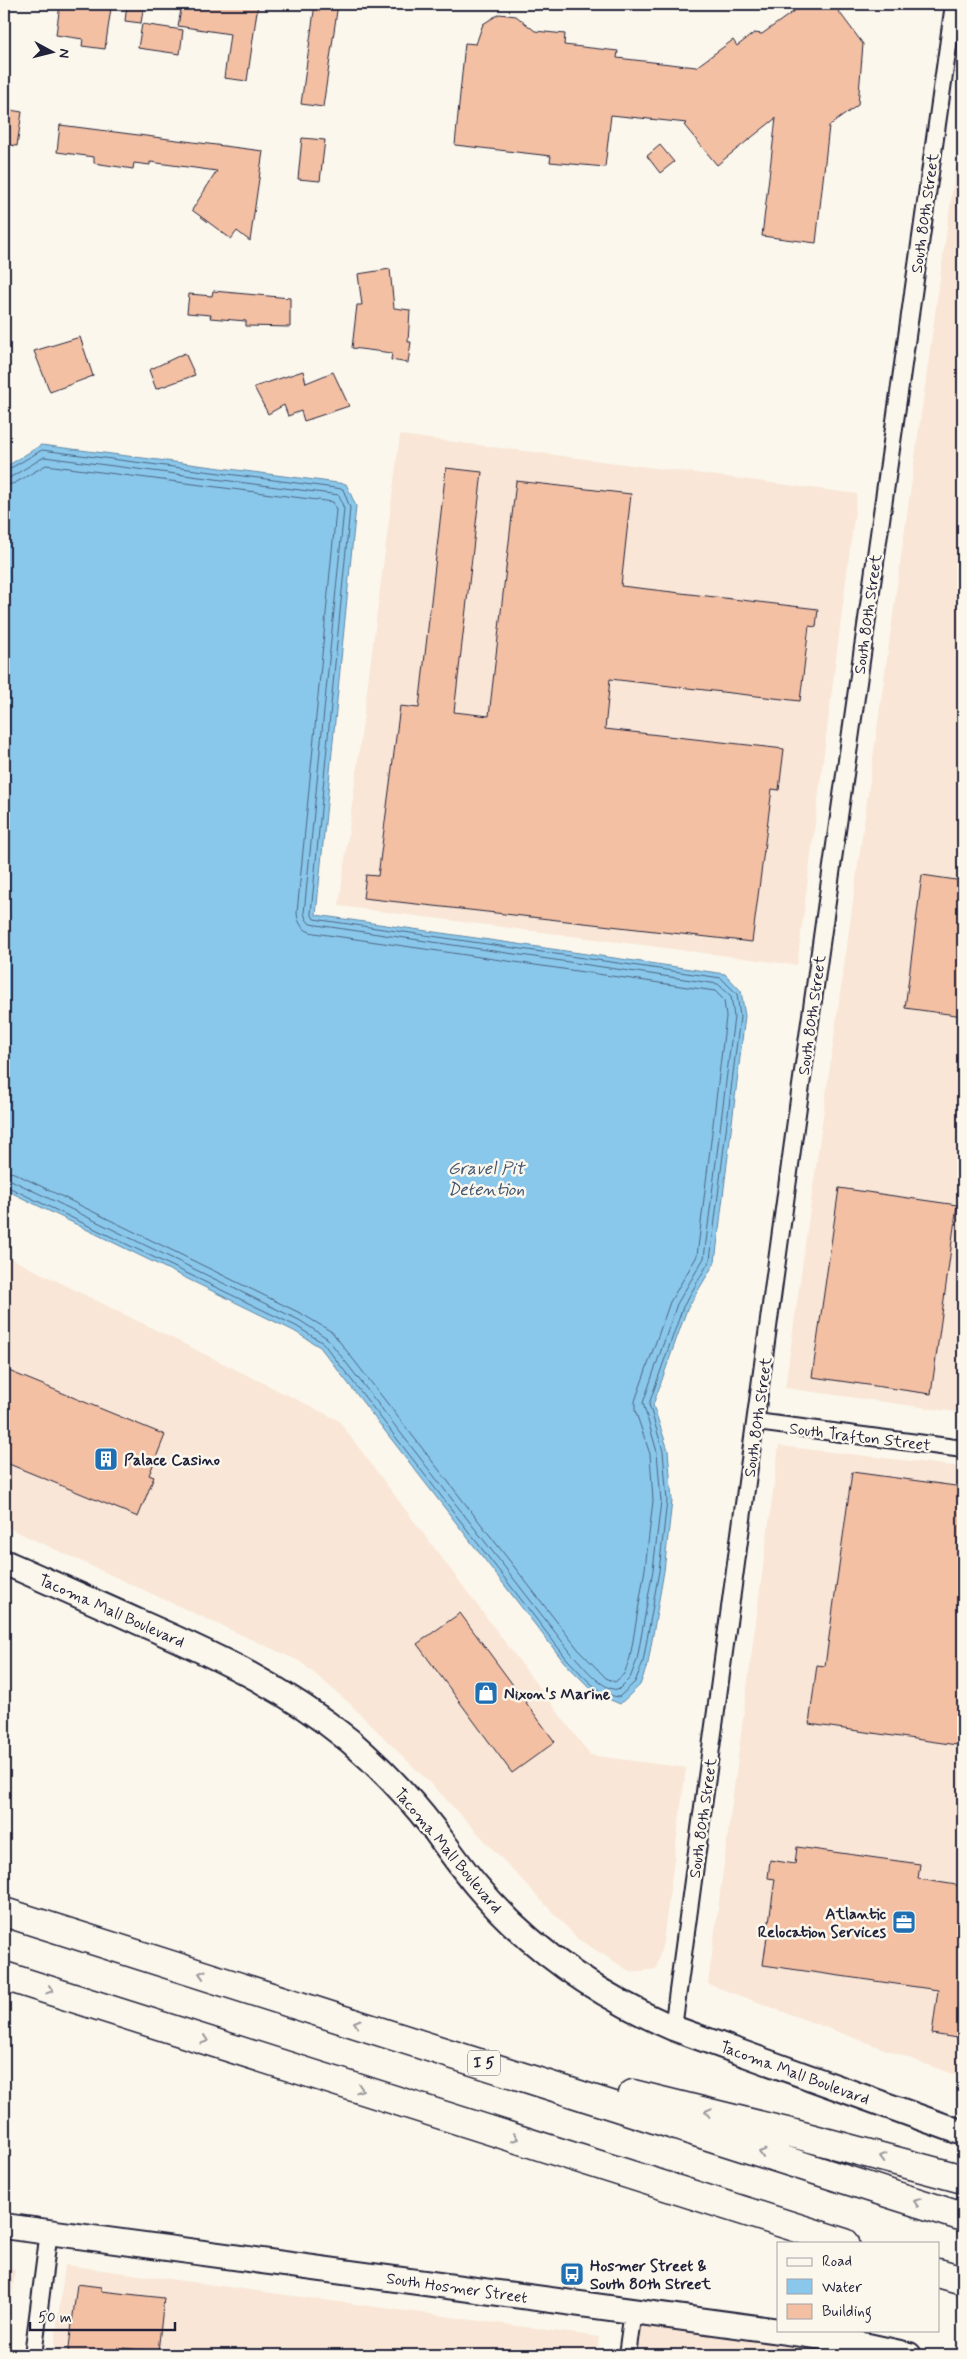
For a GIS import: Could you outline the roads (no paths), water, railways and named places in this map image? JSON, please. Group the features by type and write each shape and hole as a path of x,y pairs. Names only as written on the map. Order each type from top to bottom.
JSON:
{"highway":[{"name":"I 5","path":"4,1912 963,2217"},
{"path":"4,1976 841,2242"},
{"path":"394,2035 799,2135 963,2179"},
{"path":"940,2273 963,2280"}],"main road":[{"name":"Tacoma Mall Boulevard","path":"4,1562 221,1658 289,1696 321,1718 380,1769 432,1827 476,1885 524,1935 579,1978 608,1996 638,2013 673,2028 963,2133"},
{"name":"South Hosmer Street","path":"4,2226 777,2331"},
{"name":"South Hosmer Street","path":"787,2332 831,2338 909,2355"}],"street":[{"name":"South 80th Street","path":"673,2028 795,1128 954,4"},
{"name":"South Trafton Street","path":"756,1422 963,1449"},
{"path":"33,2355 49,2231"},
{"path":"627,2355 633,2311"}],"water":[{"name":"Gravel Pit Detention","path":"41,445 346,484 356,506 316,915 725,974 741,991 745,1016 715,1262 687,1309 653,1405 668,1450 672,1501 664,1571 648,1663 640,1685 620,1704 595,1693 564,1662 320,1347 294,1331 4,1189 4,468"}],"place":[{"name":"Palace Casino","path":"106,1459"},
{"name":"Nixon's Marine","path":"486,1693"},
{"name":"Atlantic Relocation Services","path":"904,1922"},
{"name":"Hosmer Street & South 80th Street","path":"572,2274"}]}
